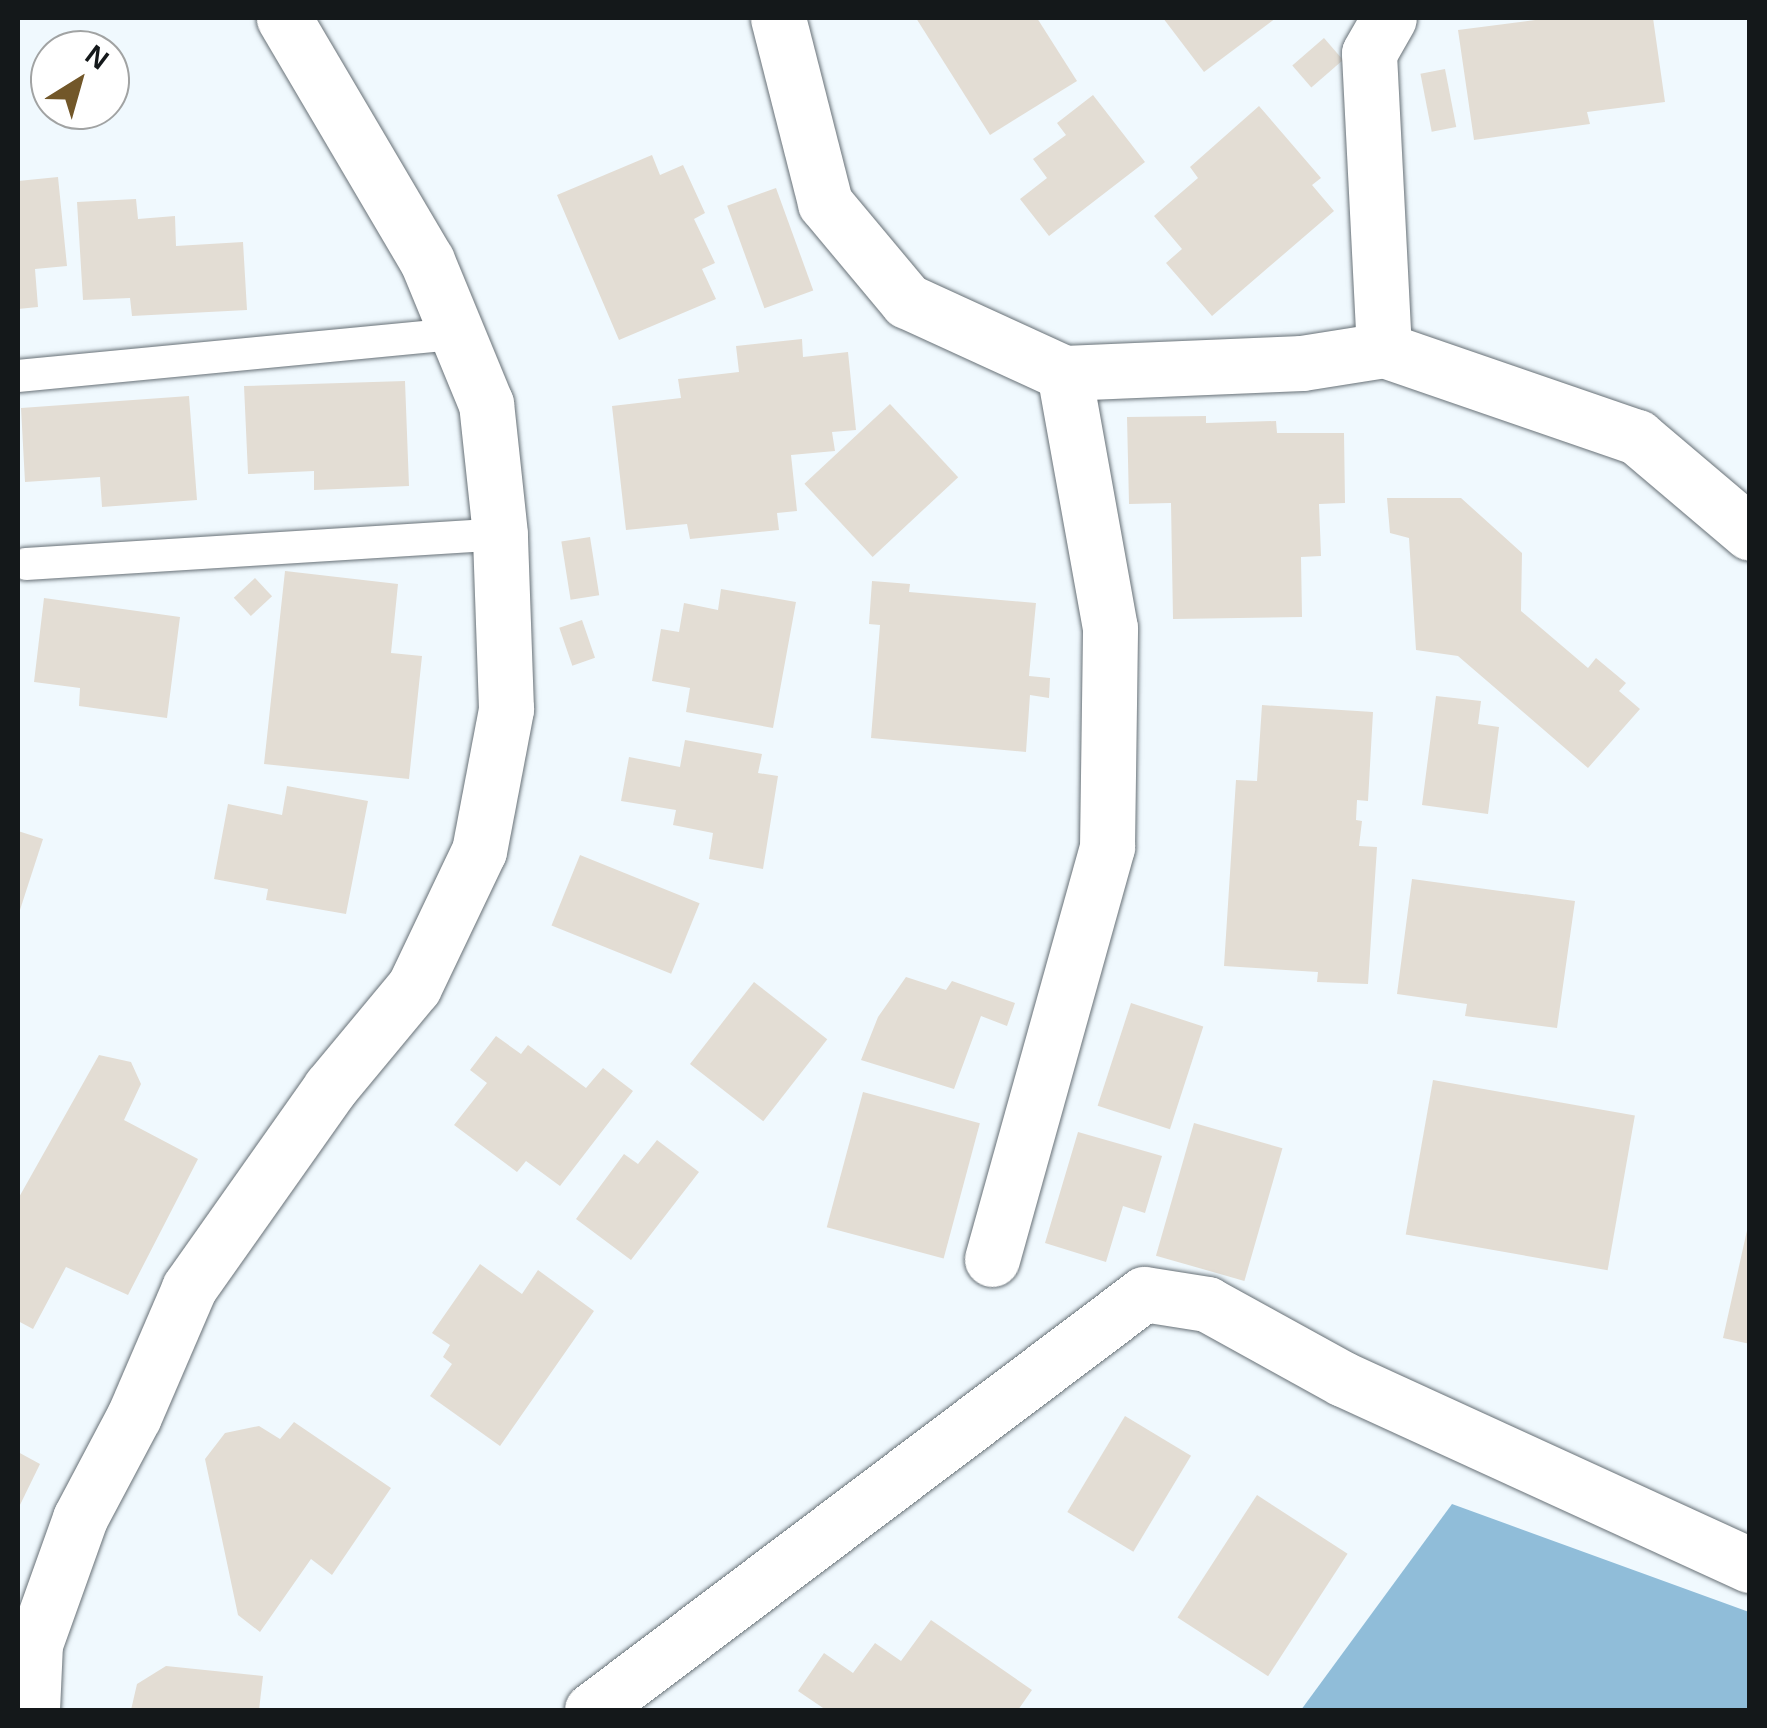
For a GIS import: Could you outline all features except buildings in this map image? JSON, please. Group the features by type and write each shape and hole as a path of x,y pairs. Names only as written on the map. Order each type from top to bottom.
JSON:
{"street":[{"path":"32,1710 35,1644 80,1518 134,1416 190,1288 330,1088 414,987 479,851 506,709 500,534 486,404 458,334 390,193 284,18"},
{"path":"778,18 824,203 907,301 1064,373 1302,363 1384,350 1637,437 1750,533"},
{"path":"1384,350 1369,53 1389,18"},
{"path":"992,1260 1107,847 1110,628 1064,373"},
{"path":"592,1710 1144,1294 1207,1304 1343,1379 1750,1565"}],"lane":[{"path":"18,376 458,334"},
{"path":"26,564 500,534"}],"shaded area":[{"path":"1452,1504 1749,1612 1749,1710 1301,1710"}]}
